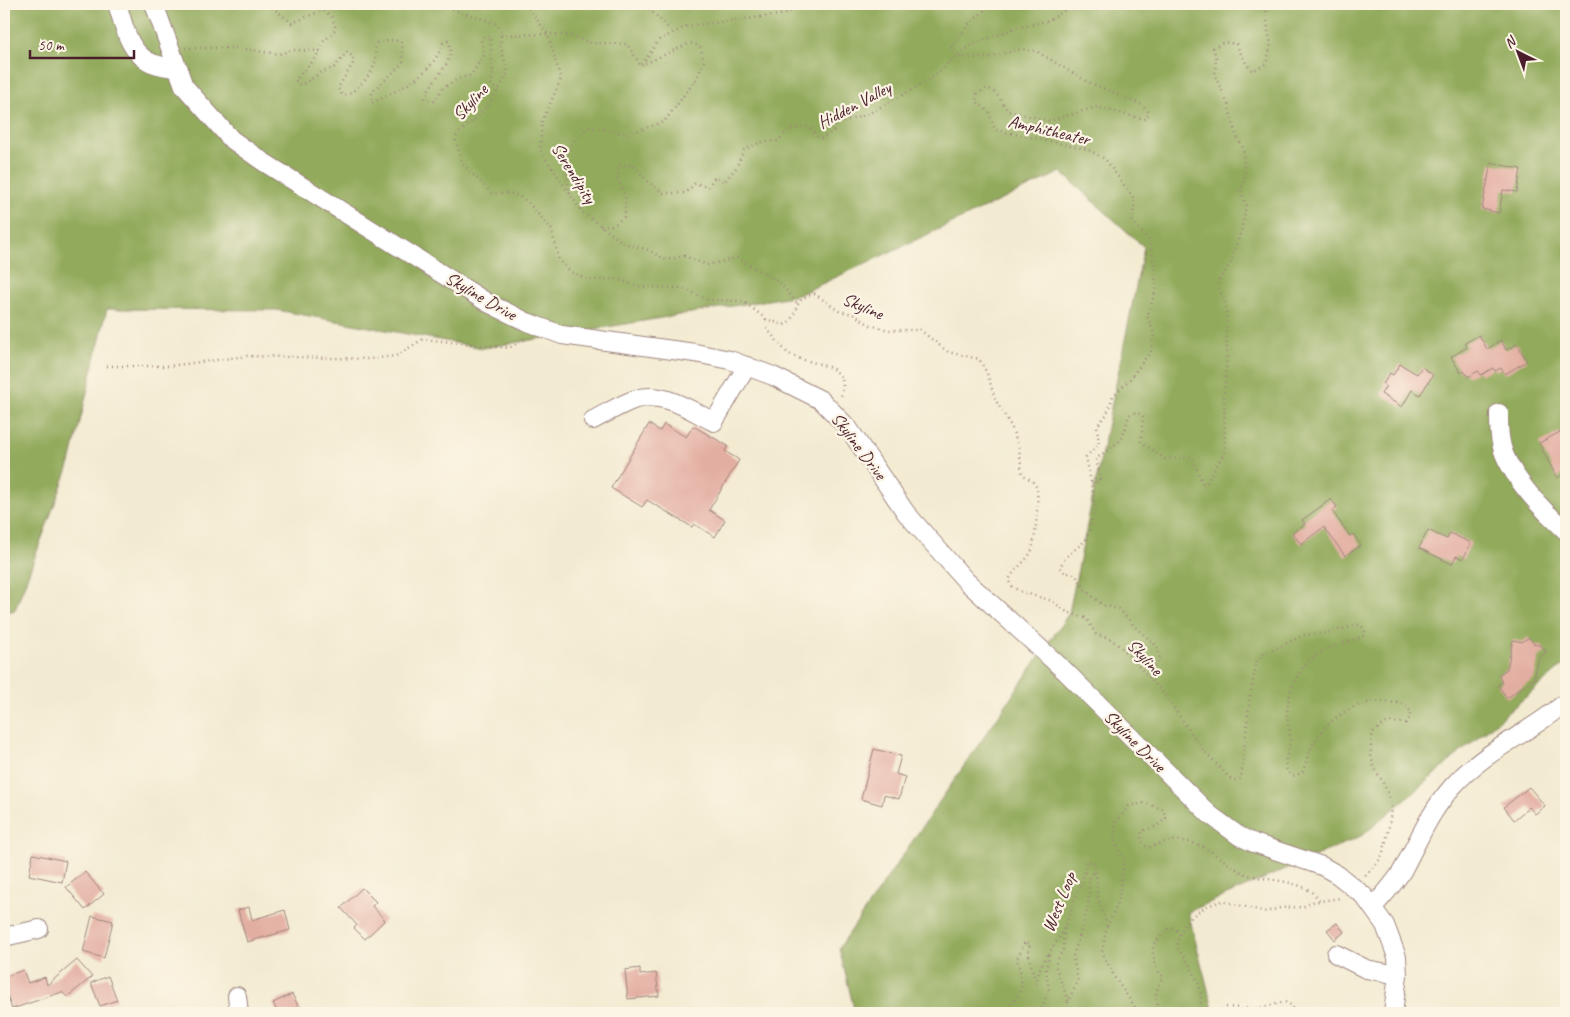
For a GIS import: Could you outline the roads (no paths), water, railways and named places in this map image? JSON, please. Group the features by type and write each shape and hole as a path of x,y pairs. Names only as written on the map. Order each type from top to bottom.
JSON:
{"street":[{"path":"117,4 128,39 137,52 149,62 179,69"},
{"name":"Skyline Drive","path":"154,4 184,86 231,139 262,162 488,303 544,329 562,335 695,353 747,366 821,400 849,429 906,513 966,581 1066,672 1209,814 1239,836 1254,844 1322,866 1354,887 1373,907 1386,925 1394,944 1398,975 1392,1013"},
{"path":"593,420 636,399 653,397 670,400 714,422 747,366"},
{"path":"1499,413 1499,433 1505,456 1529,492 1566,531"},
{"path":"1373,907 1401,873 1425,823 1454,785 1484,757 1550,716 1566,702"},
{"path":"4,937 39,929"},
{"path":"1336,954 1366,969 1398,975"}]}
